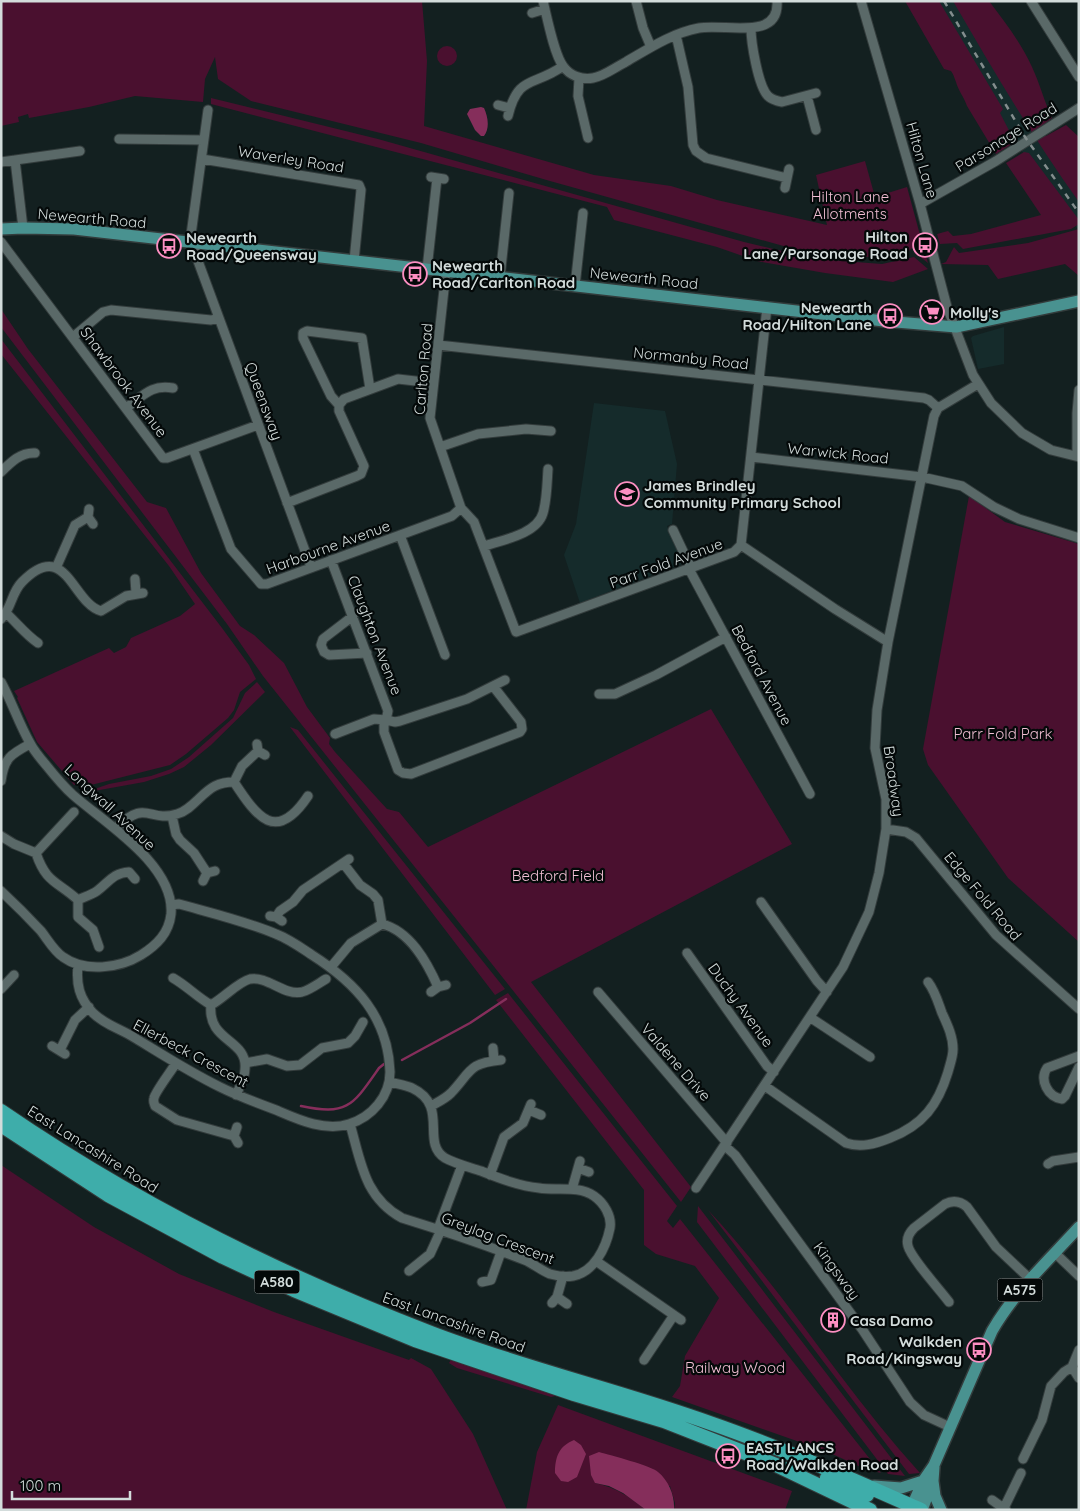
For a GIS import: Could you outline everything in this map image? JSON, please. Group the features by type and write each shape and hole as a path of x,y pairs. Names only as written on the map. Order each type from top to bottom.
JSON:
{"highway":[{"name":"East Lancashire Road","path":"1,1111 126,1191 217,1239 301,1280 434,1335 711,1423 869,1486 913,1509"},
{"name":"East Lancashire Road","path":"1,1125 108,1195 223,1257 294,1290 415,1340 574,1394 664,1421 776,1465 870,1510"},
{"path":"735,1432 752,1446 913,1509"}],"main road":[{"name":"Newearth Road","path":"1,229 74,229 956,327 1079,301"},
{"name":"A575","path":"913,1509 928,1481 992,1331 1014,1297 1079,1227"},
{"path":"869,1486 901,1488 928,1481 941,1510"}],"street":[{"path":"636,1 651,47"},
{"path":"532,13 544,5 558,56 563,66 579,78 587,79 603,74 651,47 691,30 712,26 752,28 764,26 771,21 776,11 777,1"},
{"name":"Hilton Lane","path":"861,1 920,204 946,307 956,327 970,368 991,403 1022,433 1051,450 1078,457"},
{"path":"1035,2 1079,77"},
{"path":"752,28 751,44 767,95 782,102 812,95 816,130"},
{"path":"676,35 688,87 692,137 696,151 706,158 786,183 789,168"},
{"path":"498,105 508,112 514,95 523,86 563,66"},
{"path":"579,78 578,96 590,132"},
{"name":"Parsonage Road","path":"920,204 996,162 1079,108"},
{"path":"192,243 208,110"},
{"path":"125,142 204,140"},
{"path":"1,162 80,151"},
{"path":"68,152 70,162"},
{"name":"Waverley Road","path":"202,159 359,185 361,190 354,261"},
{"path":"15,160 23,228"},
{"path":"427,269 437,178"},
{"path":"500,277 509,193"},
{"path":"575,286 583,213"},
{"name":"Shawbrook Avenue","path":"1,242 163,458 258,425"},
{"name":"Queensway","path":"192,243 311,567"},
{"name":"Carlton Road","path":"446,271 430,418 461,508 467,512 474,522 516,632"},
{"path":"741,545 767,307"},
{"path":"72,337 107,310 210,320 219,318"},
{"path":"287,503 357,476 363,471 364,463 338,406 331,396 303,338 303,333 305,331 362,338 370,389"},
{"name":"Normanby Road","path":"438,345 924,398 938,408"},
{"path":"338,406 344,399 398,379 433,383"},
{"path":"938,408 978,384"},
{"path":"126,408 153,388 162,386 175,389"},
{"path":"1078,457 1077,413 1079,390"},
{"name":"Broadway","path":"696,1188 811,1018 853,948 869,912 879,873 886,829 886,798 876,757 874,735 876,710 934,416 938,408"},
{"path":"440,447 478,434 526,429 551,431"},
{"name":"Harbourne Avenue","path":"193,449 228,544 261,584 268,584 452,516 461,508"},
{"path":"1,472 24,453 35,453"},
{"name":"Warwick Road","path":"751,457 922,477 962,486 1006,513 1042,527 1079,538"},
{"path":"484,546 529,531 537,524 543,513 545,475"},
{"path":"56,568 75,525 90,517"},
{"name":"Bedford Avenue","path":"674,530 690,569 810,794"},
{"path":"400,535 445,655"},
{"name":"Parr Fold Avenue","path":"516,632 734,552 741,545 836,610 888,642"},
{"name":"Claughton Avenue","path":"331,560 388,708 384,732 395,765 402,773 411,774 520,732 522,729 520,722 493,686"},
{"path":"39,644 29,637 21,627 4,616 12,597 22,581 36,571 42,568 56,568 67,575 85,601 104,612 126,596 139,593 135,579"},
{"path":"353,616 323,639 321,645 324,652 328,655 367,652"},
{"path":"603,696 616,694 656,675 726,637"},
{"path":"335,734 374,719 395,722 467,699 505,680"},
{"name":"Longwall Avenue","path":"1,682 30,744 72,794 116,828 137,848 159,876 171,905"},
{"path":"1,781 2,772 8,758 30,744"},
{"path":"234,782 242,766 260,750"},
{"path":"116,828 125,819 137,813 148,812 172,816 185,810 215,786 234,782"},
{"path":"234,782 256,813 269,824 288,819 305,806 308,796"},
{"path":"36,853 64,817 74,812"},
{"path":"172,816 176,834 194,853 208,875"},
{"name":"Edge Fold Road","path":"886,829 906,832 916,838 996,935 1077,1004"},
{"path":"1,836 14,844 36,853 40,865 54,883 78,900"},
{"path":"276,918 280,911 293,902 303,890 346,861 358,883 378,900 382,924"},
{"path":"78,900 96,892 120,872 129,872 135,879"},
{"path":"1,891 42,933 58,954 78,965 114,966 143,954 164,936 171,916 171,905 178,904 238,920 277,934 330,967 356,989 378,1021 383,1034 389,1060 390,1082 416,1090 431,1106 447,1097 470,1070 480,1064 497,1060 493,1048"},
{"path":"78,900 78,917 93,930 99,947"},
{"path":"761,902 817,981 827,992"},
{"path":"330,967 352,943 382,924"},
{"path":"382,924 396,929 408,940 431,972 438,988"},
{"name":"Duchy Avenue","path":"687,954 767,1066 774,1072"},
{"name":"Ellerbeck Crescent","path":"78,965 77,985 79,992 89,1007 111,1026 236,1095 314,1124 336,1126 350,1124 364,1118 377,1106 390,1082"},
{"path":"2,985 14,975"},
{"path":"173,978 185,980 196,996 211,1004"},
{"path":"211,1004 227,995 242,982 248,980 260,979 297,992 303,992 314,982 326,979"},
{"path":"764,1086 846,1143 854,1146 870,1145 902,1133 912,1127 926,1115 940,1094 953,1055 952,1037 934,989 928,982"},
{"name":"Valdene Drive","path":"598,992 603,1001 726,1144"},
{"path":"211,1004 212,1018 218,1032 240,1049 245,1063 243,1078 236,1095"},
{"path":"59,1050 75,1020 89,1007"},
{"path":"811,1018 870,1057"},
{"path":"245,1063 267,1059 287,1066 300,1065 322,1048 348,1043 364,1027"},
{"path":"1079,1056 1047,1068 1043,1078 1046,1087 1055,1097 1062,1098 1065,1096 1079,1067"},
{"path":"176,1063 155,1095 156,1106 177,1120 236,1135"},
{"name":"Greylag Crescent","path":"350,1124 368,1183 379,1201 402,1218 529,1262 551,1274 572,1276 582,1273 596,1261 606,1244 611,1226 609,1217 600,1201 593,1195 572,1189 553,1190 528,1187 444,1157 437,1149 433,1139 434,1120 431,1106"},
{"path":"490,1174 504,1138 524,1123 530,1107 541,1115"},
{"name":"Kingsway","path":"726,1144 862,1329 910,1402 924,1415 950,1426"},
{"path":"1048,1164 1053,1161 1079,1157"},
{"path":"572,1189 579,1164 589,1172"},
{"path":"408,1270 420,1266 433,1250 462,1165"},
{"path":"949,1302 913,1254 908,1243 910,1232 914,1228 950,1202 963,1203 996,1247 1030,1279"},
{"path":"482,1282 494,1284 501,1252"},
{"path":"1056,1252 1079,1276"},
{"path":"596,1261 678,1317 644,1360"},
{"path":"563,1276 554,1300 566,1304"},
{"path":"1023,1459 1042,1420 1051,1386 1064,1372 1072,1367 1079,1350"},
{"path":"1072,1367 1079,1378"},
{"path":"992,1500 1005,1509 1021,1473"}],"shaded area":[{"path":"932,1 961,1 1039,127 1079,183 1079,231 1016,143"},
{"path":"484,108 488,122 484,136 481,136 475,130 467,114 470,109"},
{"path":"1004,327 1004,364 978,369 971,338"},
{"name":"James Brindley Community Primary School","path":"594,403 665,411 677,464 672,524 667,526 682,559 681,564 580,603 564,555 576,524"},
{"path":"574,1440 581,1445 586,1454 577,1477 568,1482 561,1481 555,1473 557,1457 565,1445"},
{"path":"599,1452 640,1464 658,1472 670,1489 674,1510 646,1510 623,1493 609,1486 595,1483 591,1475 589,1456"}],"green space":[{"name":"Hilton Lane Allotments","path":"1,1 422,1 427,61 424,126 594,175 671,186 717,200 827,225 816,175 865,161 875,197 907,187 920,235 915,245 908,252 869,257 812,254 421,143 251,101 218,79 215,57 205,79 203,102 135,96 29,118 28,114 18,117 19,122 1,126"},
{"path":"905,1 939,1 1003,109 1000,113 1015,142 996,154 967,106 953,74 951,71 944,69"},
{"path":"953,1 989,1 1018,41 1035,73 1052,118 1040,127 1046,136 1066,125 1079,137 1079,202 1029,128"},
{"path":"447,46 454,49 457,56 454,63 447,66 440,63 437,56 440,49"},
{"path":"211,98 378,139 744,242 816,259 882,264 914,257 928,269 893,282 757,261 717,247 614,220 607,207 211,104"},
{"path":"1024,152 1029,153 1079,220 1079,224 1071,229 963,249 957,243 940,244 937,234 948,231 953,236 971,234 1041,215 1006,163"},
{"path":"1079,229 1079,276 1065,264 998,279 988,265 941,264 946,262 954,247 959,253 1028,243"},
{"path":"922,243 928,263 914,252"},
{"name":"Bedford Field","path":"1,309 28,349 147,502 166,508 201,573 240,626 254,635 284,663 307,707 330,738 329,744 335,752 387,809 399,812 428,847 711,709 792,844 531,982 691,1187 681,1202 263,676 227,624 1,327"},
{"path":"1,339 222,628 249,665 256,679 240,692 234,710 228,718 186,754 170,765 91,785 74,785 37,742 14,691 109,648 114,653 126,647 131,638 180,616 195,604 169,566 1,354"},
{"name":"Parr Fold Park","path":"969,496 1005,522 1079,544 1079,942 1008,878 928,765 923,749"},
{"path":"257,682 265,692 211,745 184,767 144,782 83,793 109,784 151,776 171,769 189,757 233,718 245,693"},
{"path":"290,727 298,730 505,989 495,995"},
{"name":"Railway Wood","path":"508,993 677,1206 667,1221 673,1228 680,1219 881,1473 865,1469 828,1452 672,1397 680,1386 685,1356 719,1298 695,1266 656,1254 644,1245 644,1190 496,1000"},
{"path":"1,1165 94,1227 179,1274 274,1312 409,1360 411,1358 431,1369 473,1434 507,1510 1,1510"},
{"path":"698,1206 905,1476 888,1474 697,1222"},
{"path":"708,1210 763,1274 892,1441 920,1473 909,1474"},
{"path":"452,1358 568,1399 551,1397 457,1368 449,1363"},
{"path":"558,1405 792,1491 785,1510 674,1510 675,1503 670,1486 595,1483 622,1493 646,1510 526,1510 537,1452"}],"waterway":[{"path":"402,1060 470,1023 506,999"},
{"path":"301,1106 329,1109 348,1105 384,1064"}],"railway":[{"path":"944,1 1025,137 1079,213"}],"place":[{"name":"Hilton Lane/Parsonage Road","path":"925,245"},
{"name":"Newearth Road/Queensway","path":"169,246"},
{"name":"Newearth Road/Carlton Road","path":"415,274"},
{"name":"Molly's","path":"932,312"},
{"name":"Newearth Road/Hilton Lane","path":"890,316"},
{"name":"James Brindley Community Primary School","path":"627,494"},
{"name":"Casa Damo","path":"833,1320"},
{"name":"Walkden Road/Kingsway","path":"979,1350"},
{"name":"EAST LANCS Road/Walkden Road","path":"728,1456"}]}
